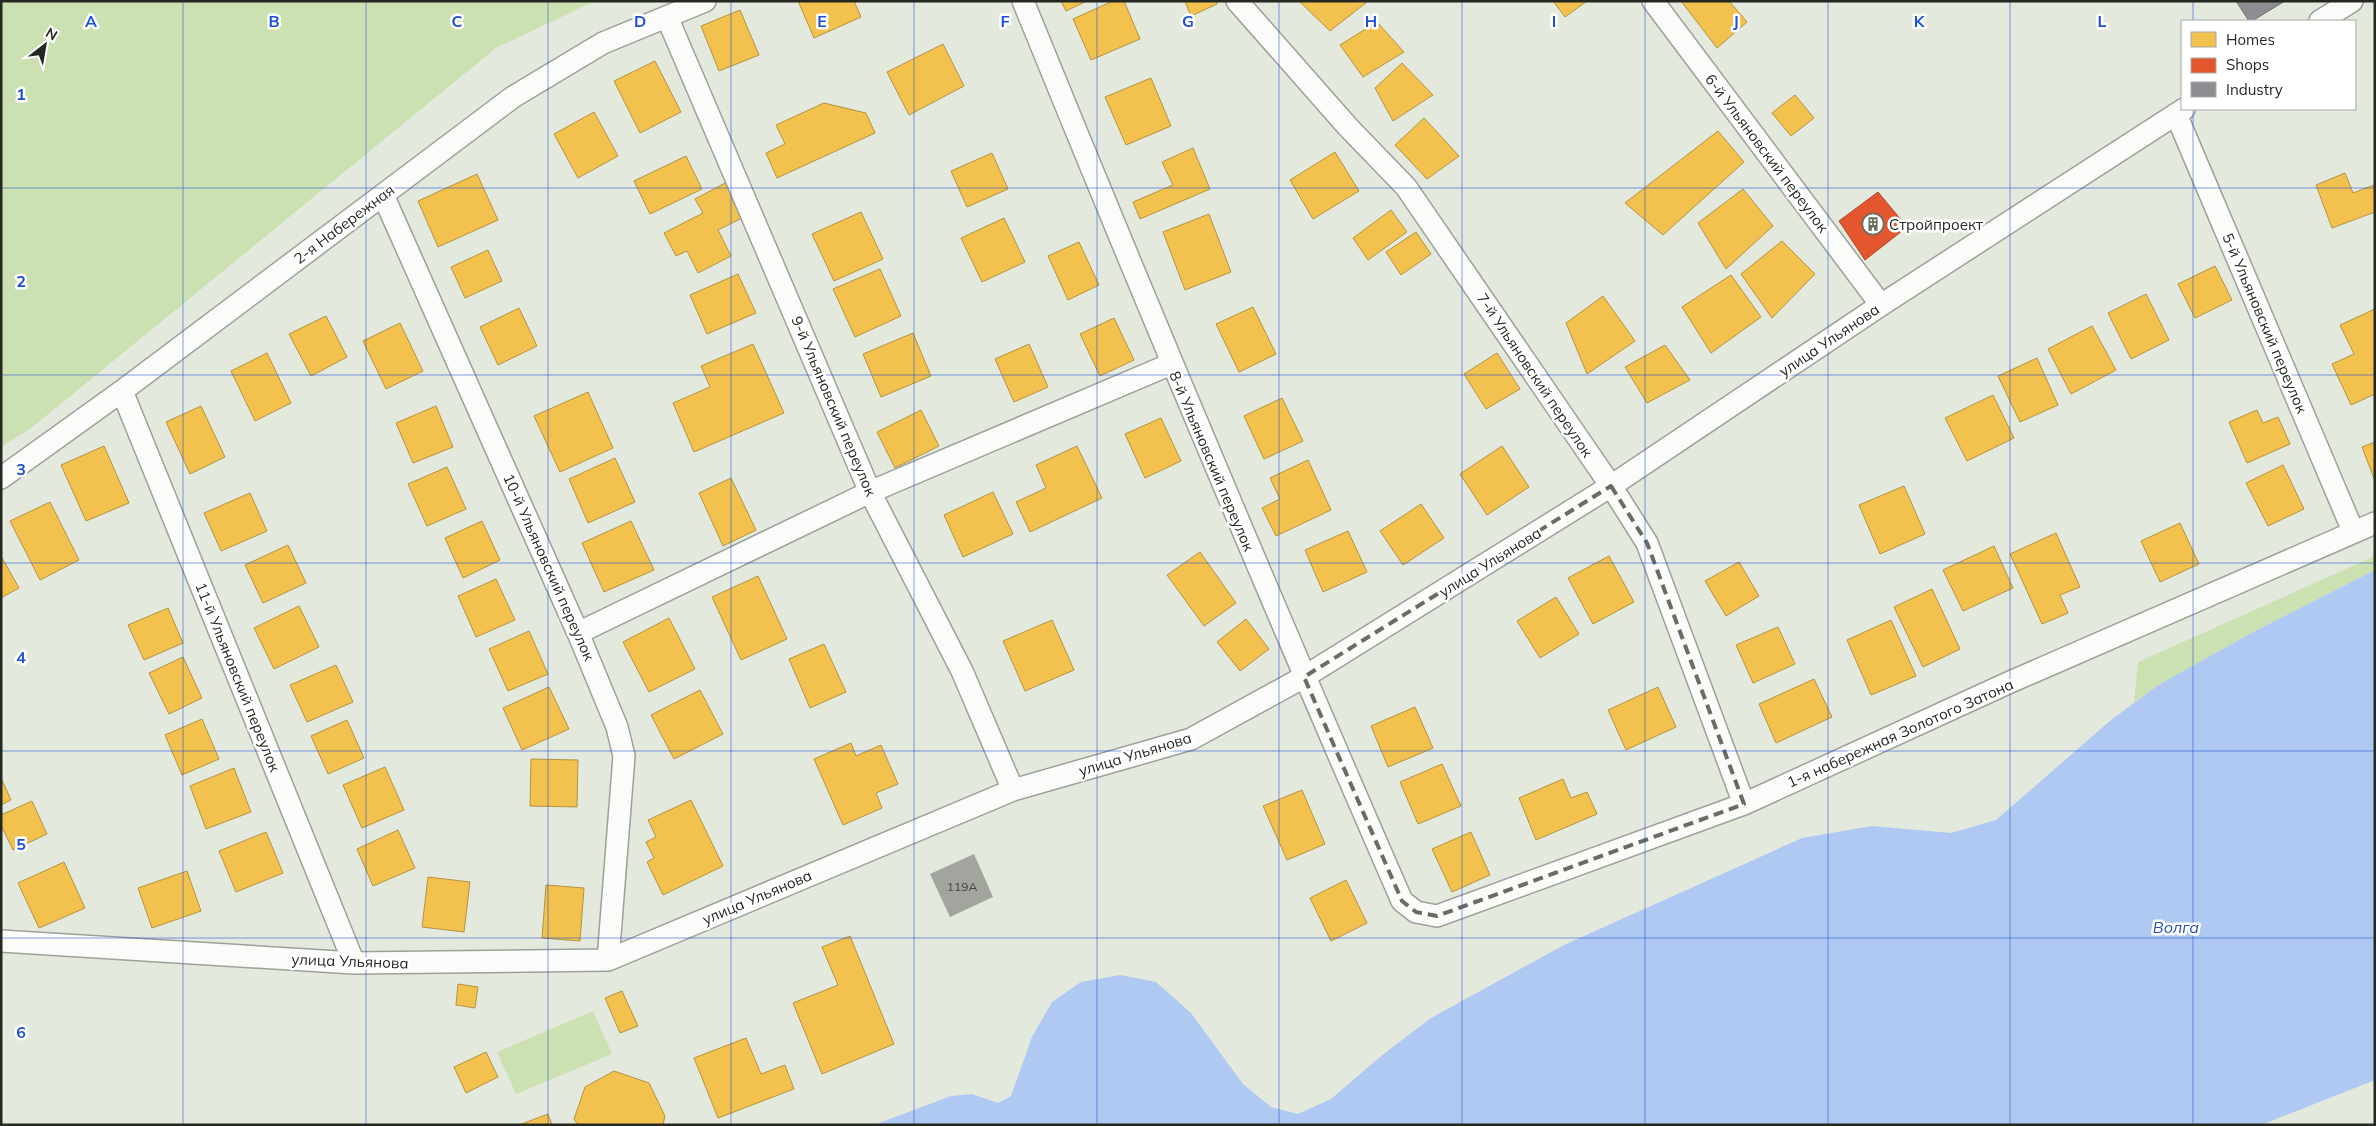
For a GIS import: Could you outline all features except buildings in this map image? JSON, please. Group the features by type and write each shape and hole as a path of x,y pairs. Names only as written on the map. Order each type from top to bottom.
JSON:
{"street":[{"name":"2-я Набережная","path":"1,478 122,391 513,97 603,43 704,1"},
{"name":"8-й Ульяновский переулок","path":"1023,1 1171,364 1304,677 1402,901 1416,912"},
{"name":"7-й Ульяновский переулок","path":"1237,1 1348,127 1406,187 1612,486 1647,543 1744,804"},
{"name":"6-й Ульяновский переулок","path":"1653,1 1881,304"},
{"path":"2322,20 2352,1"},
{"name":"9-й Ульяновский переулок","path":"667,17 870,492 962,671 1013,790"},
{"name":"улица Ульянова","path":"1,940 354,963 608,960 1013,790 1191,740 1304,677 1612,486 1881,304 2180,111"},
{"name":"5-й Ульяновский переулок","path":"2180,111 2353,531"},
{"name":"10-й Ульяновский переулок","path":"383,195 578,633 617,727 624,756 608,960"},
{"path":"578,633 870,492 1171,364"},
{"name":"11-й Ульяновский переулок","path":"122,391 354,963"},
{"name":"1-я набережная Золотого Затона","path":"1416,912 1437,916 1744,804 2008,684 2353,531 2375,523"}],"highlighted area":[{"path":"1611,486 1647,543 1744,804 1437,916 1416,912 1402,901 1304,677"}],"green space":[{"path":"1,1 595,1 496,48 30,429 1,447"},
{"path":"2375,556 2375,570 2255,631 2160,684 2134,703 2138,662"},
{"path":"593,1011 612,1054 516,1094 497,1052"}],"water":[{"name":"Волга","path":"2375,570 2375,1080 2261,1125 874,1125 951,1096 972,1094 998,1103 1011,1096 1032,1037 1052,1002 1081,982 1120,975 1156,982 1191,1013 1243,1084 1271,1107 1298,1114 1331,1099 1381,1056 1431,1018 1564,945 1802,838 1872,826 1951,833 1996,820 2111,720 2160,684 2255,631"}],"place":[{"name":"Стройпроект","path":"1873,224"}]}
